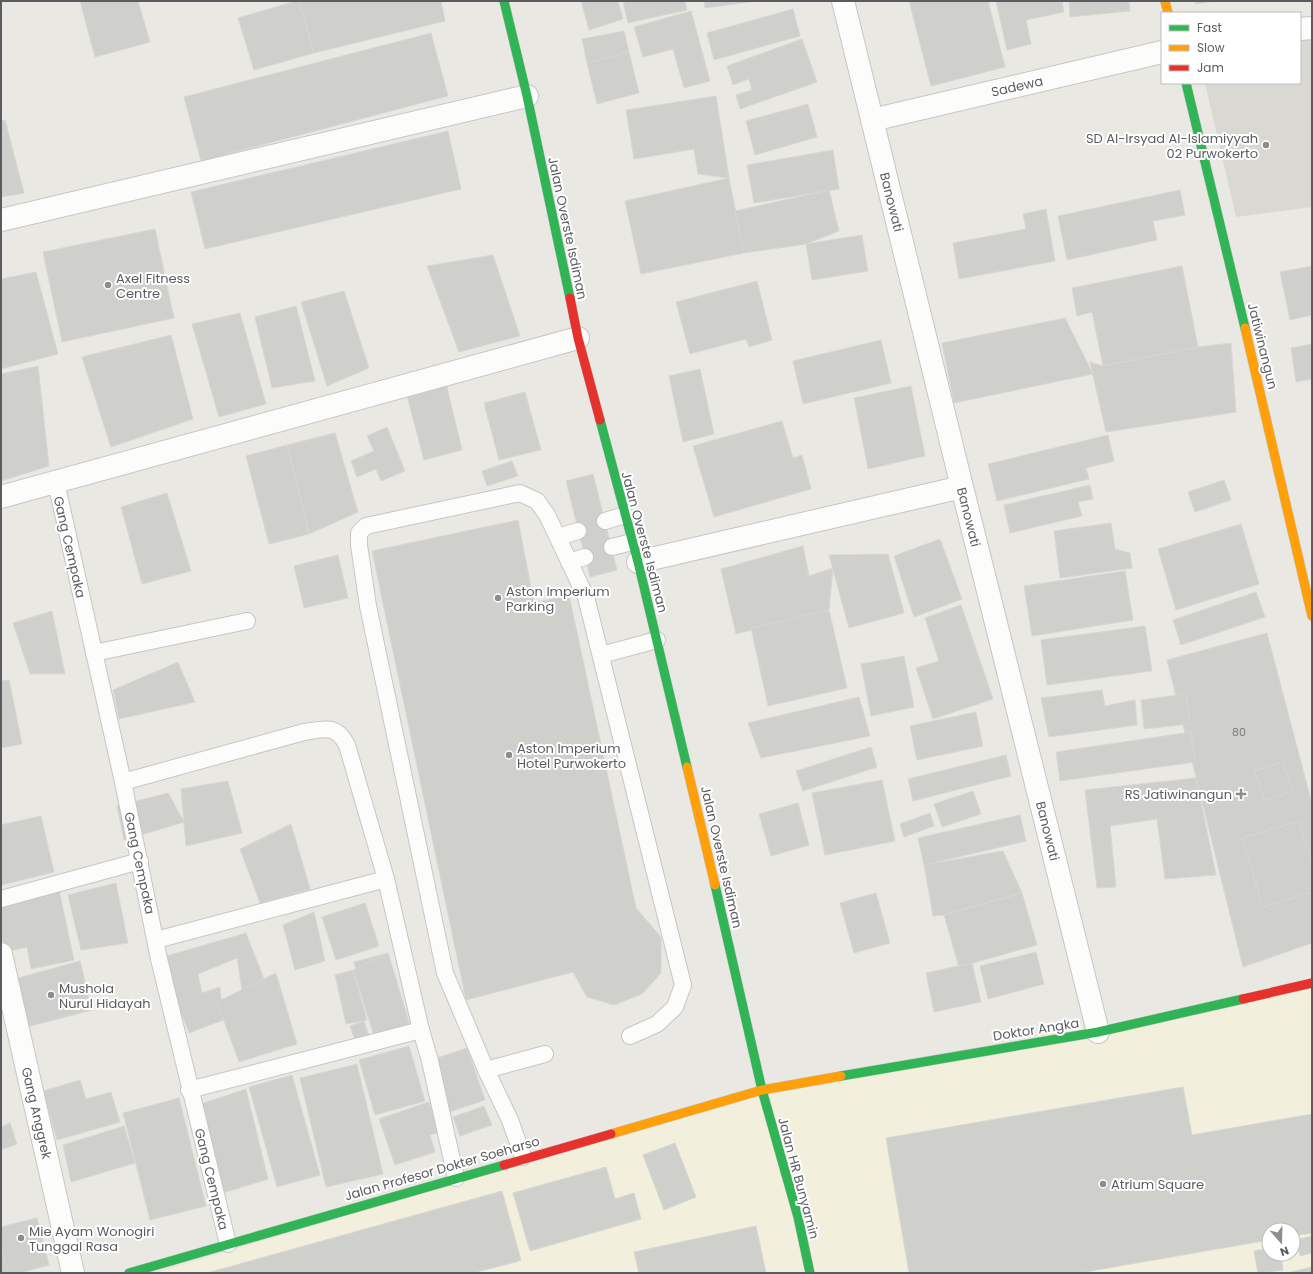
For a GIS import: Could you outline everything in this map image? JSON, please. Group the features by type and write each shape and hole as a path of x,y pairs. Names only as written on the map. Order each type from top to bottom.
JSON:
{"street":[{"name":"Jalan Overste Isdiman","path":"504,1 527,96 578,338 657,640 734,963 762,1090"},
{"name":"Banowati","path":"843,1 1098,1032"},
{"path":"1165,1 1168,12"},
{"path":"1301,29 1312,28"},
{"name":"Sadewa","path":"872,120 1161,52"},
{"name":"Jatiwinangun","path":"1186,84 1286,500 1312,616"},
{"path":"1,220 527,96"},
{"path":"1,497 578,338"},
{"path":"635,552 962,487"},
{"name":"Gang Anggrek","path":"1,954 10,1039 73,1273"},
{"name":"Doktor Angka","path":"762,1090 1098,1032 1312,983"},
{"name":"Jalan Profesor Dokter Soeharso","path":"129,1273 456,1178 523,1157 638,1127 762,1090"},
{"name":"Jalan HR Bunyamin","path":"762,1090 798,1217 810,1273"}],"lane":[{"name":"Gang Cempaka","path":"56,482 123,782 156,940 190,1090 228,1244"},
{"path":"523,1157 510,1120 486,1070 445,973 368,606 359,546 359,533 366,526 520,493 536,501 547,515 586,597 683,985 675,1007 658,1024 630,1036"},
{"path":"605,521 625,515"},
{"path":"558,538 578,531"},
{"path":"612,547 635,552"},
{"path":"569,562 585,557"},
{"path":"94,653 247,621"},
{"path":"601,655 657,640"},
{"path":"123,782 304,732 331,729 341,734 347,745 386,879 421,1030 430,1061 456,1178"},
{"path":"1,899 140,861"},
{"path":"156,940 386,879"},
{"path":"190,1090 421,1030"},
{"path":"486,1070 545,1054"}],"shaded area":[{"name":"SD Al-Irsyad Al-Islamiyyah 02 Purwokerto","path":"1312,37 1312,207 1236,217 1205,84 1301,84 1301,39"},
{"path":"1312,984 1312,1273 157,1273 762,1090"}],"building":[{"path":"80,1 138,1 150,42 95,57"},
{"path":"299,1 314,53 254,70 238,18"},
{"path":"299,1 441,1 445,21 314,53"},
{"path":"581,1 618,1 623,19 589,30"},
{"path":"623,1 685,1 687,10 628,23"},
{"path":"704,1 757,1 705,8"},
{"path":"909,1 988,1 1005,67 931,86"},
{"path":"996,1 1062,1 1064,12 1026,20 1031,44 1007,50"},
{"path":"1069,1 1129,1 1130,11 1070,17"},
{"path":"1195,1 1213,1 1196,4"},
{"path":"793,9 800,36 714,60 707,33"},
{"path":"691,11 710,81 684,88 673,49 643,57 634,27"},
{"path":"624,31 629,52 587,63 582,39"},
{"path":"431,33 448,96 201,161 184,97"},
{"path":"802,39 817,82 740,109 736,95 752,90 749,79 733,85 727,66"},
{"path":"629,52 639,93 597,104 587,63"},
{"path":"716,96 729,178 698,174 694,149 634,159 626,110"},
{"path":"808,104 817,137 755,155 746,121"},
{"path":"5,120 24,193 1,197 1,121"},
{"path":"448,131 461,189 205,249 191,192"},
{"path":"833,150 839,189 754,203 747,165"},
{"path":"729,178 744,253 641,274 625,201"},
{"path":"829,190 839,231 806,244 744,253 735,211"},
{"path":"1180,190 1185,215 1153,221 1157,240 1067,260 1058,216"},
{"path":"1046,209 1055,261 959,279 953,243 1026,229 1023,214"},
{"name":"Axel Fitness Centre","path":"155,229 174,318 62,342 43,252"},
{"path":"862,235 868,271 812,280 806,244"},
{"path":"493,255 520,336 459,352 427,266"},
{"path":"1182,266 1198,347 1103,366 1092,312 1077,316 1072,288"},
{"path":"1312,266 1312,315 1290,320 1280,272"},
{"path":"36,272 58,354 1,369 1,279"},
{"path":"757,281 772,340 749,347 746,339 690,354 676,302"},
{"path":"344,291 369,368 327,386 301,302"},
{"path":"296,306 315,381 272,388 255,317"},
{"path":"240,313 266,404 219,417 192,324"},
{"path":"1065,318 1093,374 954,403 942,343"},
{"path":"171,335 193,419 111,447 82,357"},
{"path":"881,340 891,383 803,404 793,361"},
{"path":"1231,343 1236,412 1106,432 1090,362 1103,366 1198,347"},
{"path":"1312,344 1312,379 1296,382 1291,348"},
{"path":"38,366 49,466 1,481 1,374"},
{"path":"700,369 714,434 683,442 669,376"},
{"path":"446,383 462,450 424,460 406,392"},
{"path":"911,386 925,456 868,469 854,398"},
{"path":"525,392 541,450 499,460 484,403"},
{"path":"782,421 793,458 802,455 811,489 714,517 693,446"},
{"path":"387,427 405,471 381,481 376,469 357,477 351,461 374,451 367,436"},
{"path":"335,433 358,512 309,534 287,445"},
{"path":"1108,435 1114,461 1086,468 1089,479 997,501 988,464"},
{"path":"287,445 309,534 269,544 246,456"},
{"path":"512,461 518,476 487,486 482,471"},
{"path":"593,474 617,570 590,577 566,481"},
{"path":"1224,480 1231,500 1195,512 1188,492"},
{"path":"1090,485 1093,499 1078,502 1082,516 1010,533 1004,505"},
{"path":"167,493 191,571 142,584 121,507"},
{"name":"Aston Imperium Hotel Purwokerto","path":"518,520 534,603 569,595 636,908 661,937 661,973 642,994 614,1005 587,997 573,972 466,1000 372,551"},
{"path":"1111,523 1115,549 1130,553 1132,568 1060,578 1054,531"},
{"path":"1241,524 1259,584 1176,610 1158,549"},
{"path":"940,539 962,599 914,617 894,556"},
{"path":"803,546 809,576 833,568 829,610 736,634 721,569"},
{"path":"888,554 904,613 849,628 829,555"},
{"path":"338,555 348,598 304,608 294,566"},
{"path":"1125,571 1133,620 1032,636 1024,586"},
{"path":"1256,592 1265,617 1181,645 1173,620"},
{"path":"961,605 993,699 933,719 916,668 939,661 925,618"},
{"path":"829,610 847,688 768,706 751,628"},
{"path":"52,611 65,674 30,674 13,623"},
{"path":"1145,626 1152,671 1047,685 1041,640"},
{"name":"RS Jatiwinangun","path":"1267,633 1312,804 1312,943 1243,967 1167,660"},
{"path":"904,656 914,707 871,716 861,664"},
{"path":"178,662 195,702 119,719 113,690"},
{"path":"9,680 22,744 1,748 1,681"},
{"path":"1102,690 1105,706 1135,700 1137,725 1049,737 1041,698"},
{"path":"1186,694 1190,724 1144,729 1141,700"},
{"path":"859,697 870,736 761,758 748,723"},
{"path":"976,712 983,746 917,760 910,726"},
{"path":"1191,732 1195,762 1060,781 1056,752"},
{"path":"871,747 877,767 803,791 796,771"},
{"path":"1006,755 1011,776 913,801 908,779"},
{"path":"1283,762 1293,791 1265,800 1255,771"},
{"path":"1196,778 1216,875 1165,879 1157,819 1110,826 1116,887 1097,888 1085,790"},
{"path":"882,780 895,841 825,855 812,793"},
{"path":"228,781 242,833 186,846 181,789"},
{"path":"973,791 981,814 942,827 934,804"},
{"path":"168,793 184,822 124,840 117,806"},
{"path":"798,803 809,845 771,856 759,814"},
{"path":"930,813 934,826 904,837 900,824"},
{"path":"1020,815 1026,841 924,865 918,838"},
{"path":"41,816 54,872 1,885 1,825"},
{"path":"1299,821 1312,863 1312,892 1263,907 1242,838"},
{"path":"291,824 310,889 260,903 240,849"},
{"path":"1003,851 1022,893 944,915 933,916 924,865"},
{"path":"116,883 128,943 81,950 68,895"},
{"path":"59,890 74,960 31,969 27,947 5,952 1,932 1,903"},
{"path":"876,893 890,943 854,953 840,903"},
{"path":"1022,893 1037,945 959,967 944,915"},
{"path":"365,903 379,946 336,960 322,917"},
{"path":"314,912 325,961 295,970 283,925"},
{"path":"246,933 264,979 242,990 237,958 198,974 202,993 220,987 223,1020 189,1033 160,958"},
{"path":"1036,952 1044,984 988,999 980,966"},
{"path":"388,953 410,1026 374,1035 354,962"},
{"path":"388,953 410,1026 374,1035 353,970"},
{"name":"Mushola Nurul Hidayah","path":"80,961 92,1010 23,1028 11,980"},
{"path":"972,963 981,1002 934,1012 926,973"},
{"path":"353,970 367,1020 346,1024 335,975"},
{"path":"276,973 297,1044 239,1062 217,1002"},
{"path":"364,1021 370,1039 356,1043 350,1026"},
{"path":"409,1046 425,1101 375,1115 359,1060"},
{"path":"467,1048 485,1100 449,1112 431,1060"},
{"path":"357,1064 383,1174 326,1187 300,1078"},
{"path":"292,1075 320,1175 277,1187 249,1087"},
{"path":"80,1080 86,1099 111,1092 120,1122 57,1140 43,1091"},
{"name":"Atrium Square","path":"1183,1087 1192,1135 1312,1114 1312,1233 1301,1235 1301,1222 1261,1222 1261,1241 1079,1273 909,1273 886,1138"},
{"path":"246,1089 268,1179 220,1194 198,1105"},
{"path":"179,1098 206,1206 150,1220 123,1113"},
{"path":"429,1102 439,1132 430,1135 435,1152 395,1165 379,1119"},
{"path":"484,1106 492,1125 460,1136 453,1117"},
{"path":"10,1123 17,1144 1,1150 1,1127"},
{"path":"124,1126 135,1163 71,1182 63,1145"},
{"path":"675,1143 696,1197 664,1210 643,1155"},
{"path":"606,1167 615,1199 634,1193 641,1219 530,1251 513,1193"},
{"path":"502,1191 521,1260 516,1262 473,1273 207,1273"},
{"name":"Mie Ayam Wonogiri Tunggal Rasa","path":"37,1218 49,1265 19,1273 8,1273 1,1248 1,1227"},
{"path":"756,1226 766,1273 639,1273 634,1252"},
{"path":"1312,1236 1312,1253 1301,1256 1301,1239"},
{"path":"1,1248 8,1273 1,1273"},
{"path":"1261,1250 1261,1262 1282,1262 1283,1270 1258,1273 1254,1251"},
{"path":"1312,1267 1312,1273 1287,1273"}],"traffic: fast":[{"path":"504,1 527,96 570,298"},
{"path":"1186,84 1245,328"},
{"path":"600,420 638,562 687,767"},
{"path":"715,885 762,1090 798,1217 810,1273"},
{"path":"841,1076 1098,1032 1243,999"},
{"path":"129,1273 504,1165"}],"traffic: slow":[{"path":"1165,1 1168,12"},
{"path":"1245,328 1312,616"},
{"path":"687,767 715,885"},
{"path":"611,1134 762,1090 841,1076"}],"traffic: jam":[{"path":"570,298 578,338 600,420"},
{"path":"1243,999 1312,983"},
{"path":"504,1165 611,1134"}],"place":[{"name":"SD Al-Irsyad Al-Islamiyyah 02 Purwokerto","path":"1266,145"},
{"name":"Axel Fitness Centre","path":"108,285"},
{"name":"Aston Imperium Parking","path":"498,598"},
{"name":"Aston Imperium Hotel Purwokerto","path":"509,755"},
{"name":"RS Jatiwinangun","path":"1241,794"},
{"name":"Mushola Nurul Hidayah","path":"51,995"},
{"name":"Atrium Square","path":"1103,1184"},
{"name":"Mie Ayam Wonogiri Tunggal Rasa","path":"21,1238"}]}
